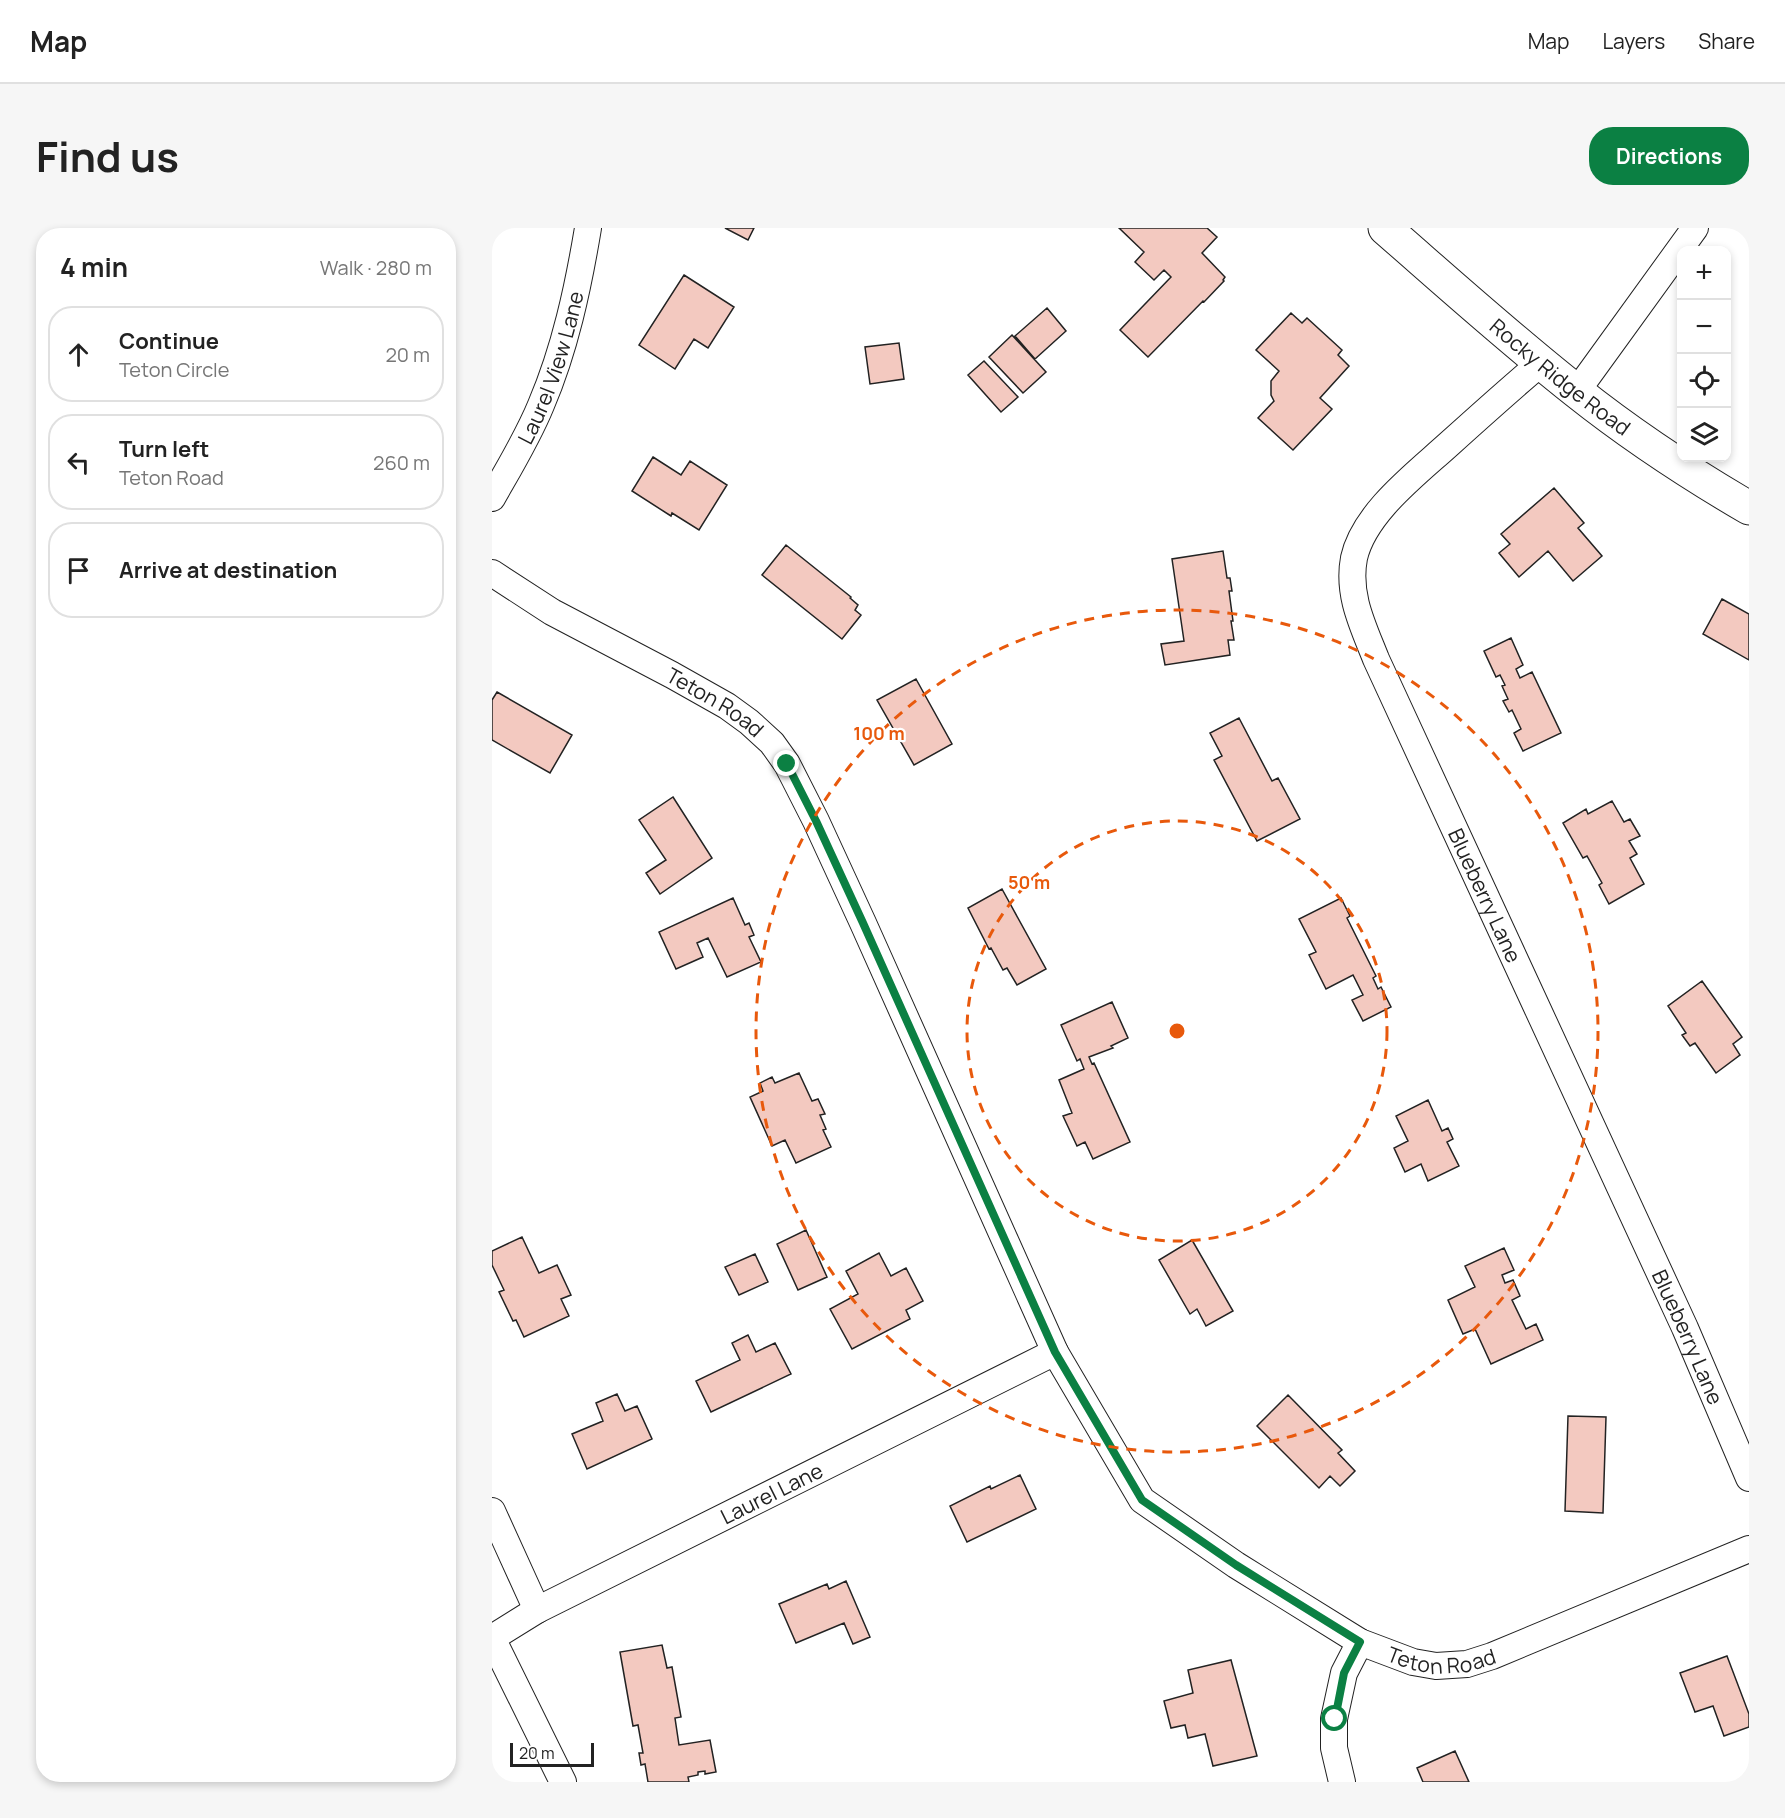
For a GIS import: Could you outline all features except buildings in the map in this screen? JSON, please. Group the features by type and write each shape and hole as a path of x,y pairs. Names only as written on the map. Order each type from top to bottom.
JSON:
{"main road":[{"name":"Rocky Ridge Road","path":"1385,228 1502,331 1576,391 1678,464 1749,508"}],"street":[{"name":"Laurel View Lane","path":"492,498 540,407 554,374 578,289 588,228"},
{"path":"1576,391 1695,228"},
{"name":"Blueberry Lane","path":"1542,362 1384,506 1368,526 1354,559 1352,578 1354,603 1376,659 1685,1328 1749,1478"},
{"name":"Teton Road","path":"492,573 552,612 727,706 772,743 782,757 816,821 1055,1352 1142,1500 1236,1565 1360,1642 1413,1662 1436,1666 1467,1664 1517,1647 1749,1549"},
{"name":"Laurel Lane","path":"492,1638 537,1610 1055,1352"},
{"path":"492,1511 537,1610"},
{"path":"492,1638 563,1782"},
{"path":"1342,1782 1334,1748 1335,1719 1344,1673 1360,1642"}],"route":[{"path":"787,764 863,923 1055,1352 1142,1500 1236,1565 1360,1642 1344,1673 1335,1719"}]}
